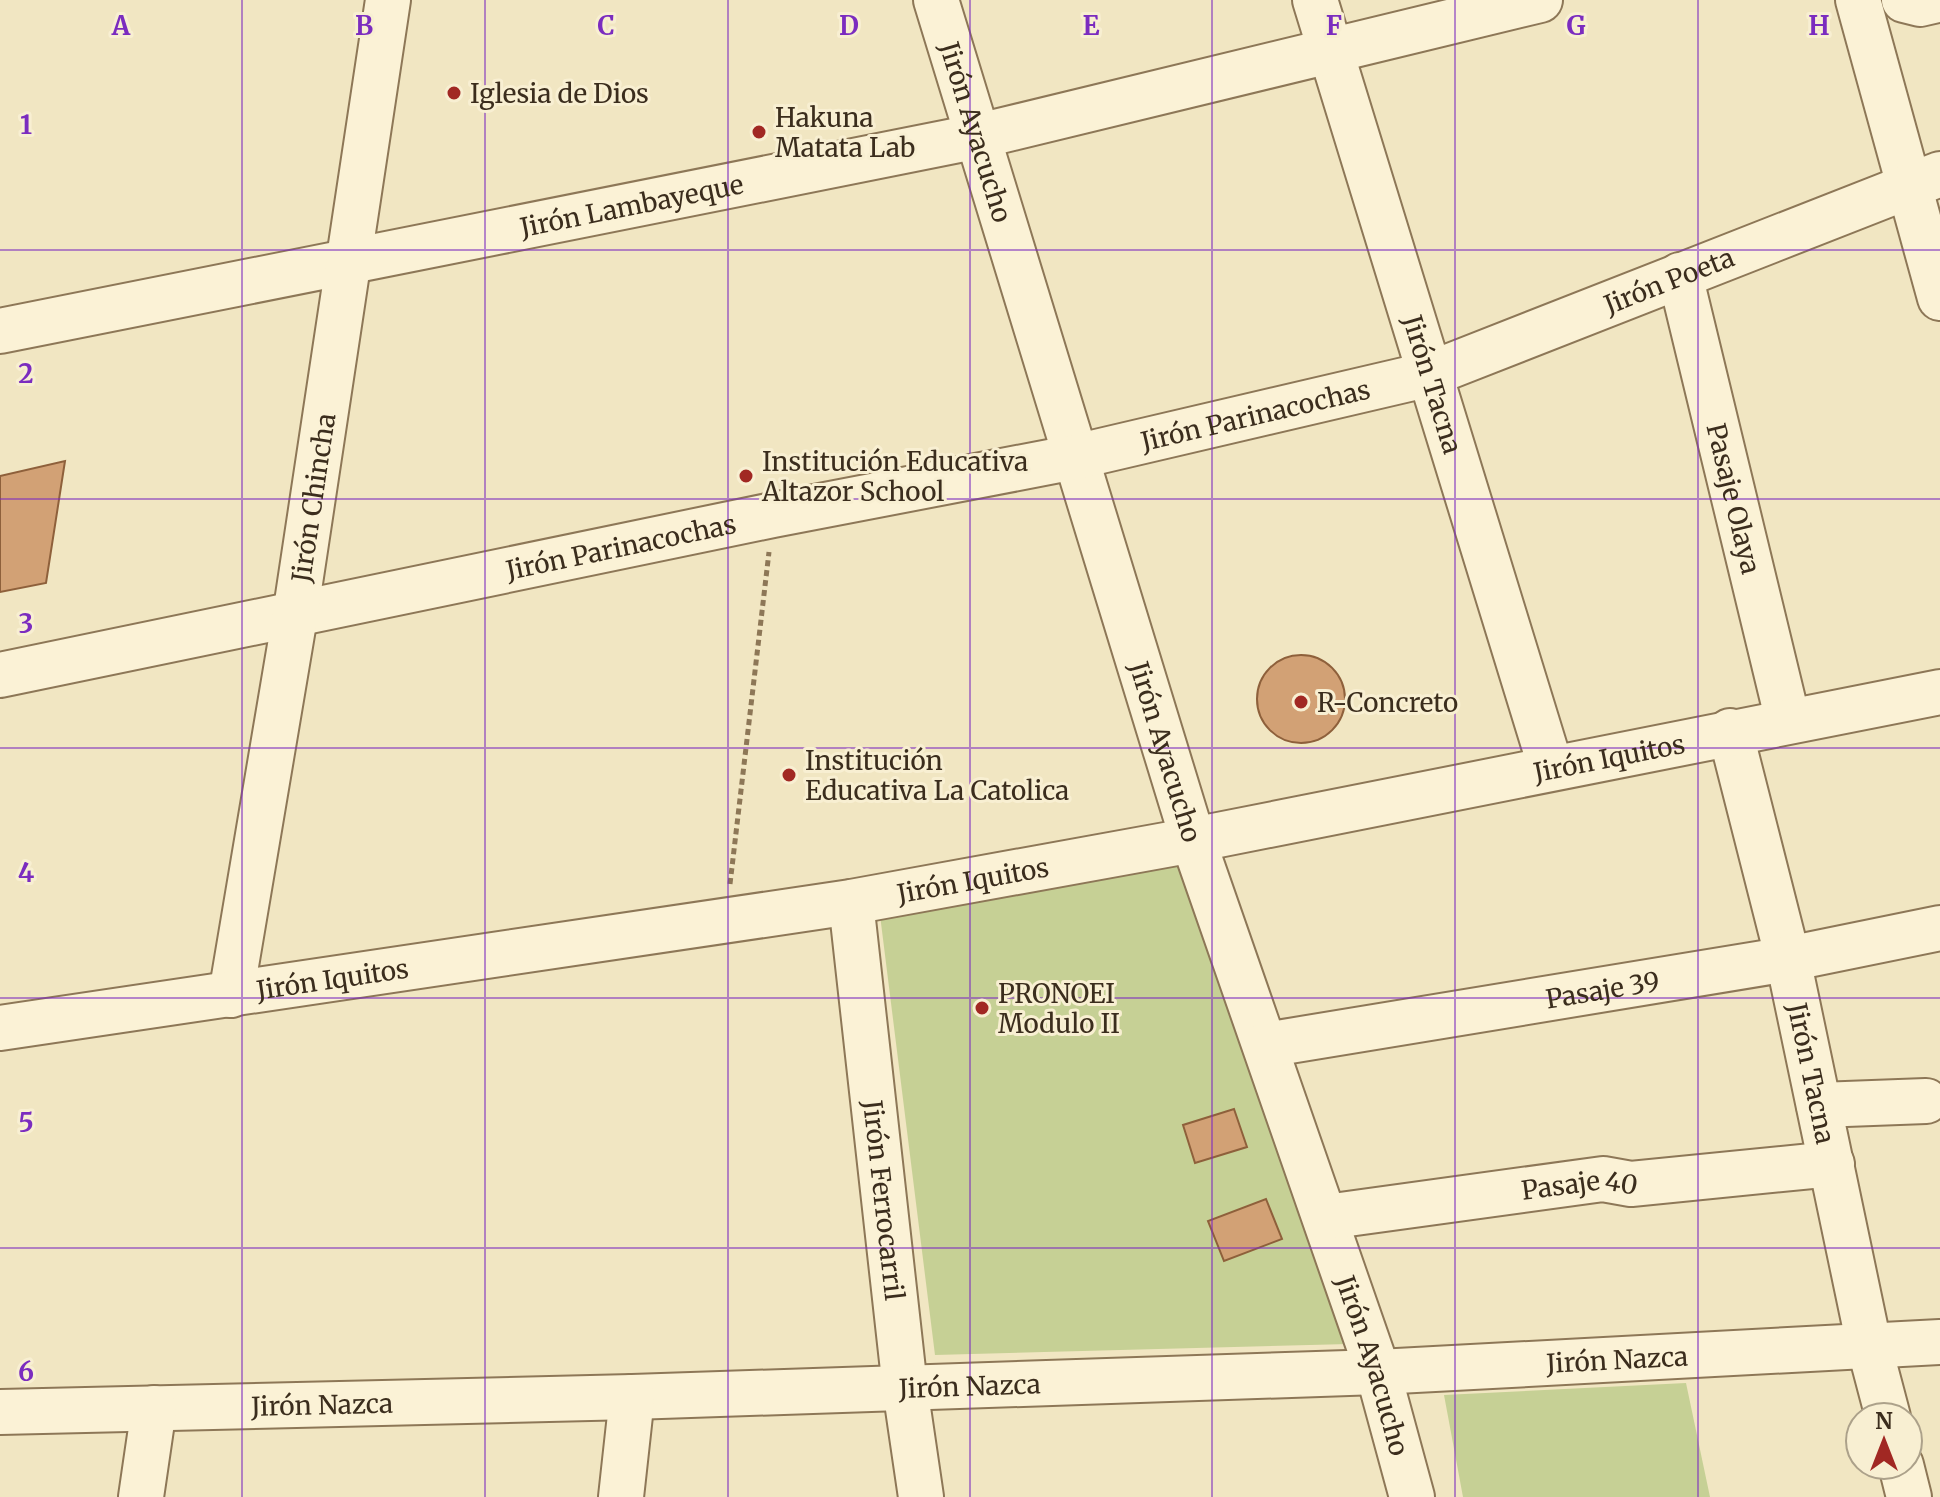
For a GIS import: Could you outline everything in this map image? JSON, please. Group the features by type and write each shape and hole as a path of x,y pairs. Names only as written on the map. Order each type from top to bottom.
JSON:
{"street":[{"name":"Jirón Chincha","path":"231,995 295,616 346,260 388,0"},
{"name":"Jirón Ayacucho","path":"936,0 1193,840 1378,1372 1412,1497"},
{"name":"Jirón Tacna","path":"1315,0 1551,768"},
{"name":"Jirón Lambayeque","path":"0,331 979,136 1540,0"},
{"path":"1858,0 1924,179 1940,298"},
{"path":"1904,0 1920,4 1937,0"},
{"name":"Jirón Poeta","path":"1430,374 1924,179"},
{"name":"Pasaje Olaya","path":"1680,275 1788,721"},
{"name":"Jirón Parinacochas","path":"0,675 773,515 1075,457 1430,374"},
{"name":"Jirón Iquitos","path":"0,1028 851,902 1193,840 1730,731 1940,692"},
{"name":"Jirón Tacna","path":"1730,731 1788,959 1869,1345 1884,1401"},
{"name":"Jirón Ferrocarril","path":"851,902 905,1388 921,1497"},
{"name":"Pasaje 39","path":"1265,1045 1788,959 1940,928"},
{"path":"1819,1105 1926,1101"},
{"name":"Pasaje 40","path":"1326,1217 1603,1179 1631,1184 1832,1164"},
{"name":"Jirón Nazca","path":"0,1412 632,1397 1378,1372 1940,1342"},
{"path":"621,1497 632,1397"},
{"path":"141,1497 154,1408"}],"path":[{"path":"725,922 773,515"}],"green space":[{"path":"1180,861 1349,1344 935,1355 880,915"},
{"path":"1686,1383 1710,1497 1463,1497 1444,1395"}],"building":[{"path":"65,461 46,583 0,592 0,476"},
{"name":"R-Concreto","path":"1301,655 1318,659 1332,668 1341,682 1345,699 1341,716 1332,730 1318,739 1301,743 1284,739 1270,730 1261,716 1257,699 1261,682 1270,668 1284,659"},
{"path":"1234,1109 1247,1147 1195,1163 1183,1125"},
{"path":"1266,1199 1282,1239 1224,1261 1208,1221"}],"place":[{"name":"Iglesia de Dios","path":"454,93"},
{"name":"Hakuna Matata Lab","path":"759,132"},
{"name":"Institución Educativa Altazor School","path":"746,476"},
{"name":"R-Concreto","path":"1301,702"},
{"name":"Institución Educativa La Catolica","path":"789,775"},
{"name":"PRONOEI Modulo II","path":"982,1008"}]}
